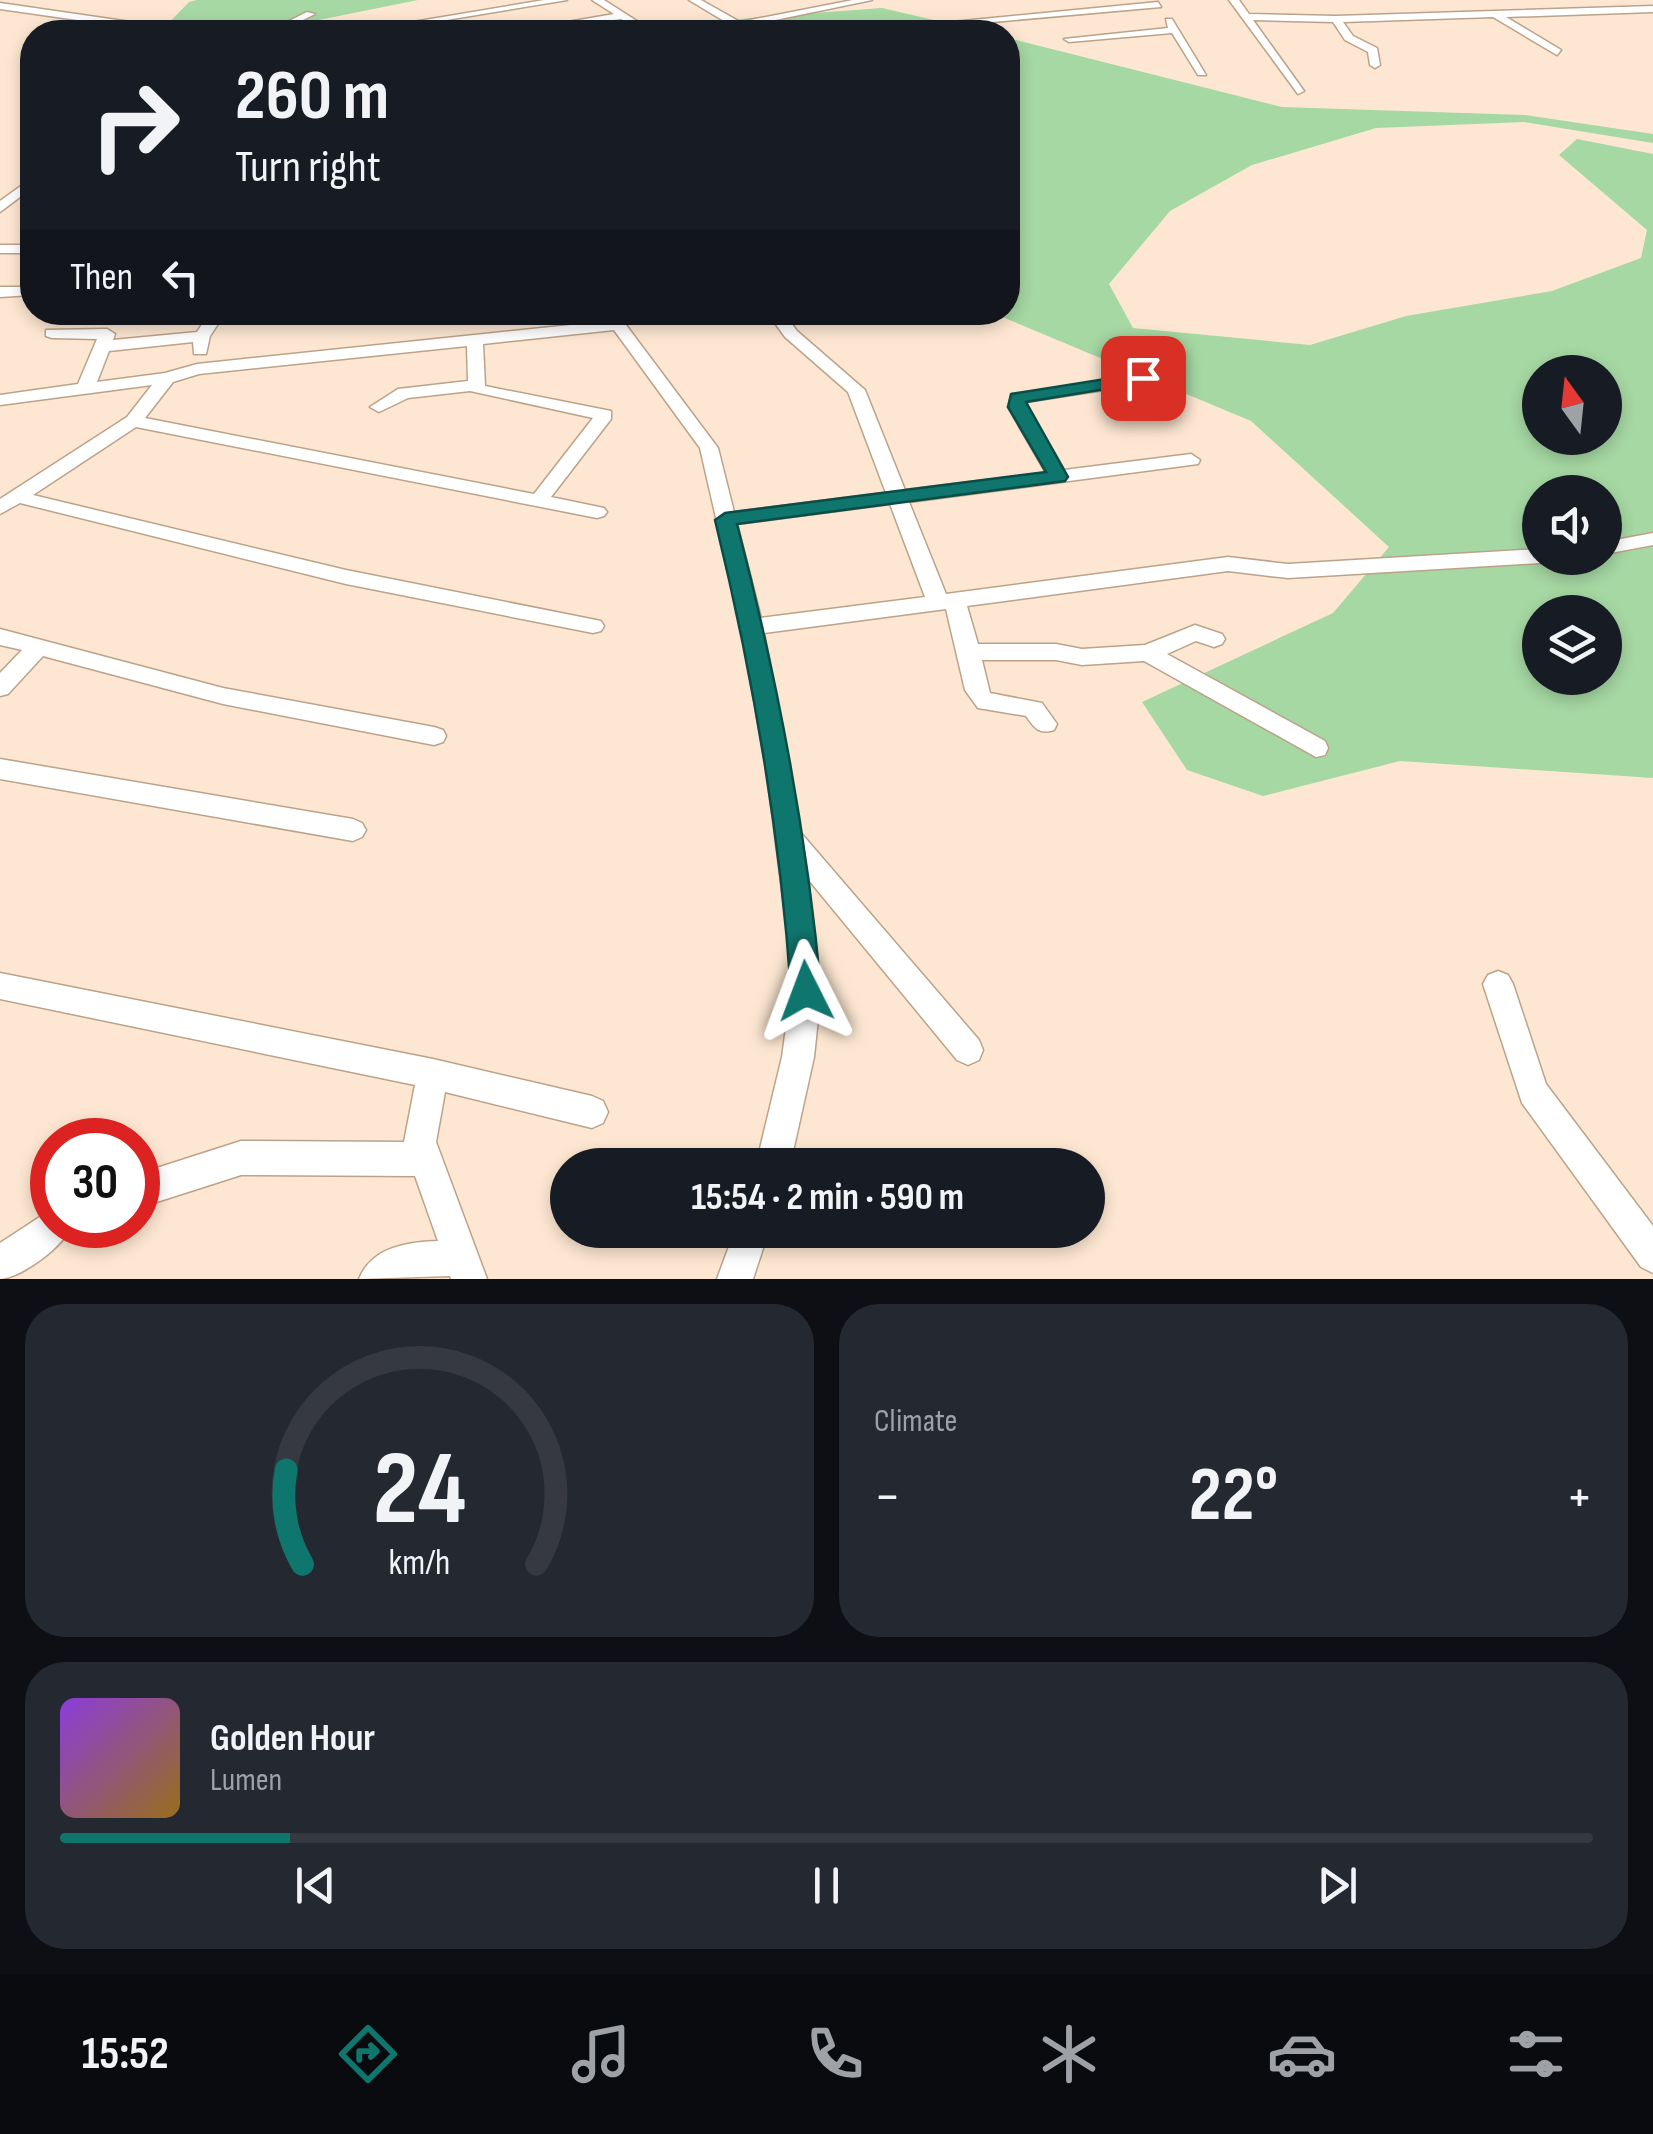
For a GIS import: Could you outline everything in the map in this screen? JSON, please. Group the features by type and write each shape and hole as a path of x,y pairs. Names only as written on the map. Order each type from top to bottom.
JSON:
{"street":[{"path":"434,20 562,0"},
{"path":"597,0 630,20"},
{"path":"694,0 729,20"},
{"path":"789,0 814,11"},
{"path":"770,20 867,0"},
{"path":"1234,0 1298,90"},
{"path":"1433,0 1457,15"},
{"path":"1600,0 1653,22"},
{"path":"985,20 1157,2 1202,73"},
{"path":"0,6 96,20"},
{"path":"1248,17 1336,19 1653,9"},
{"path":"297,20 310,14"},
{"path":"1495,14 1557,52"},
{"path":"596,20 623,16"},
{"path":"1414,16 1440,31"},
{"path":"1336,19 1349,38 1373,50 1375,65"},
{"path":"1070,39 1175,30"},
{"path":"0,208 20,192"},
{"path":"197,369 202,336 209,325"},
{"path":"0,400 167,378 197,369 475,342 579,325"},
{"path":"620,325 708,448 752,626 788,836 806,991 798,1057 777,1148"},
{"path":"784,325 856,390 899,497 970,652 977,698 985,705 1034,708 1045,724"},
{"path":"52,334 108,334 86,386"},
{"path":"105,346 202,336"},
{"path":"475,342 476,385 484,392 605,415 539,500"},
{"path":"9,502 134,421 167,378"},
{"path":"1058,477 1017,407 1018,398 1143,378"},
{"path":"378,407 404,393 476,385"},
{"path":"134,421 597,512"},
{"path":"725,520 1191,460"},
{"path":"9,502 593,626"},
{"path":"1622,545 1653,539"},
{"path":"752,626 1228,564 1288,571 1522,557"},
{"path":"970,652 1056,652 1082,657 1148,654 1195,633 1214,639"},
{"path":"0,637 223,696 434,736"},
{"path":"0,688 38,647"},
{"path":"1148,654 1316,748"},
{"path":"0,769 353,830"},
{"path":"788,836 968,1050"},
{"path":"1498,984 1533,1092 1653,1256"},
{"path":"0,986 433,1074 592,1112"},
{"path":"377,1279 405,1260 465,1268 420,1142 433,1074"},
{"path":"160,1184 242,1158 425,1159"},
{"path":"0,1264 30,1243"},
{"path":"735,1279 746,1248"}],"green space":[{"path":"418,0 319,20 172,20 189,2"},
{"path":"882,8 934,20 733,20"},
{"path":"1020,41 1282,107 1525,115 1653,134 1653,143 1524,122 1376,128 1252,165 1170,211 1109,284 1133,328 1310,345 1406,316 1552,291 1641,258 1647,230 1559,155 1577,139 1653,154 1653,778 1400,761 1263,796 1187,770 1142,702 1333,613 1389,547 1251,421 1020,324"}],"route":[{"path":"806,991 800,916 778,767 752,626 725,520 1058,477 1017,407 1018,398 1143,378"}]}
